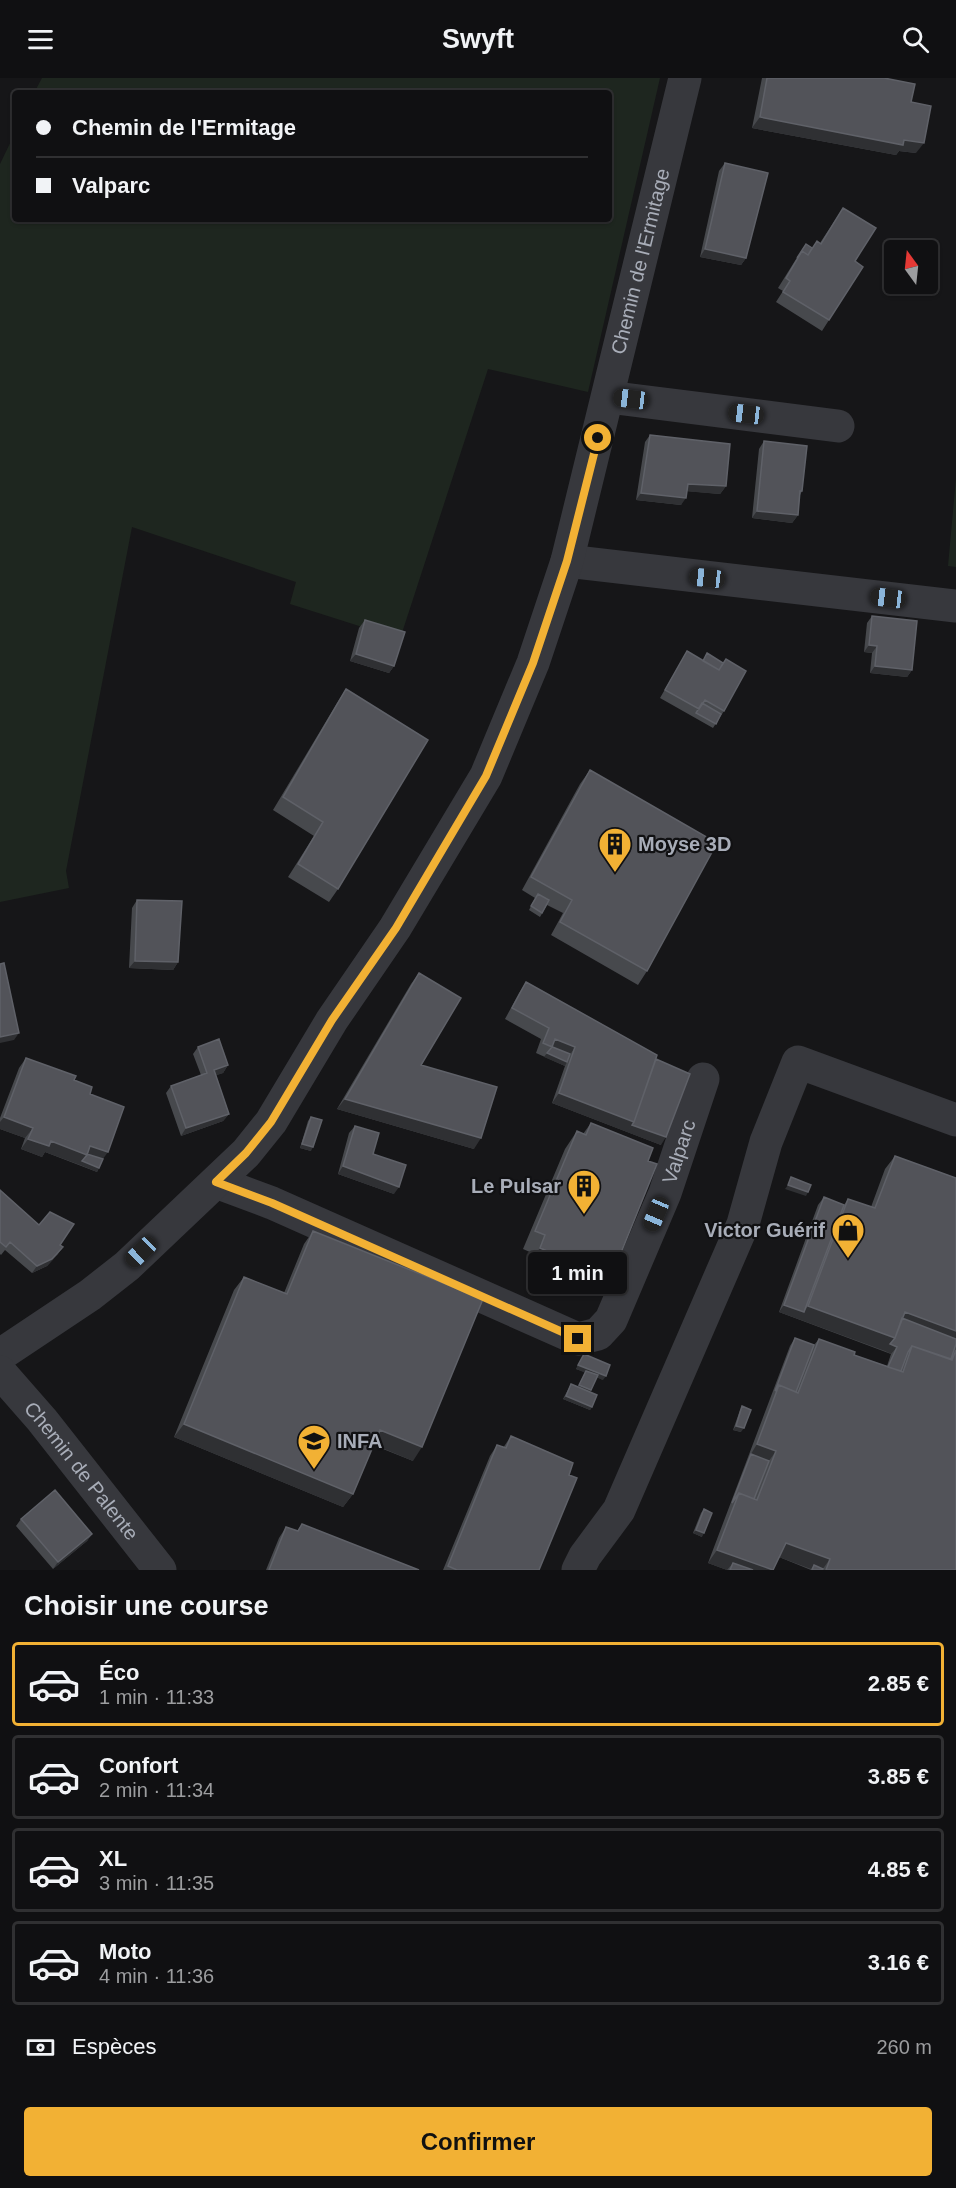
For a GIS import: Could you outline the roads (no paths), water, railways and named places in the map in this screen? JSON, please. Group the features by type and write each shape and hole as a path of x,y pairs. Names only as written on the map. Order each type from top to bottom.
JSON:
{"street":[{"name":"Chemin de l'Ermitage","path":"0,1355 90,1295 127,1266 246,1153 271,1122 332,1020 396,928 486,776 533,663 567,561 680,107 685,78"},
{"path":"608,396 838,426"},
{"path":"567,561 956,606"},
{"path":"578,1570 585,1556 619,1510 743,1224 766,1142 798,1062 956,1120"},
{"name":"Valparc","path":"216,1182 272,1203 578,1339 598,1334 611,1320 665,1193 704,1078"},
{"name":"Chemin de Palente","path":"0,1372 42,1420 160,1570"}],"place":[{"name":"Moyse 3D","path":"615,873"},
{"name":"Le Pulsar","path":"584,1215"},
{"name":"Victor Guérif","path":"848,1259"},
{"name":"INFA","path":"314,1470"}]}
